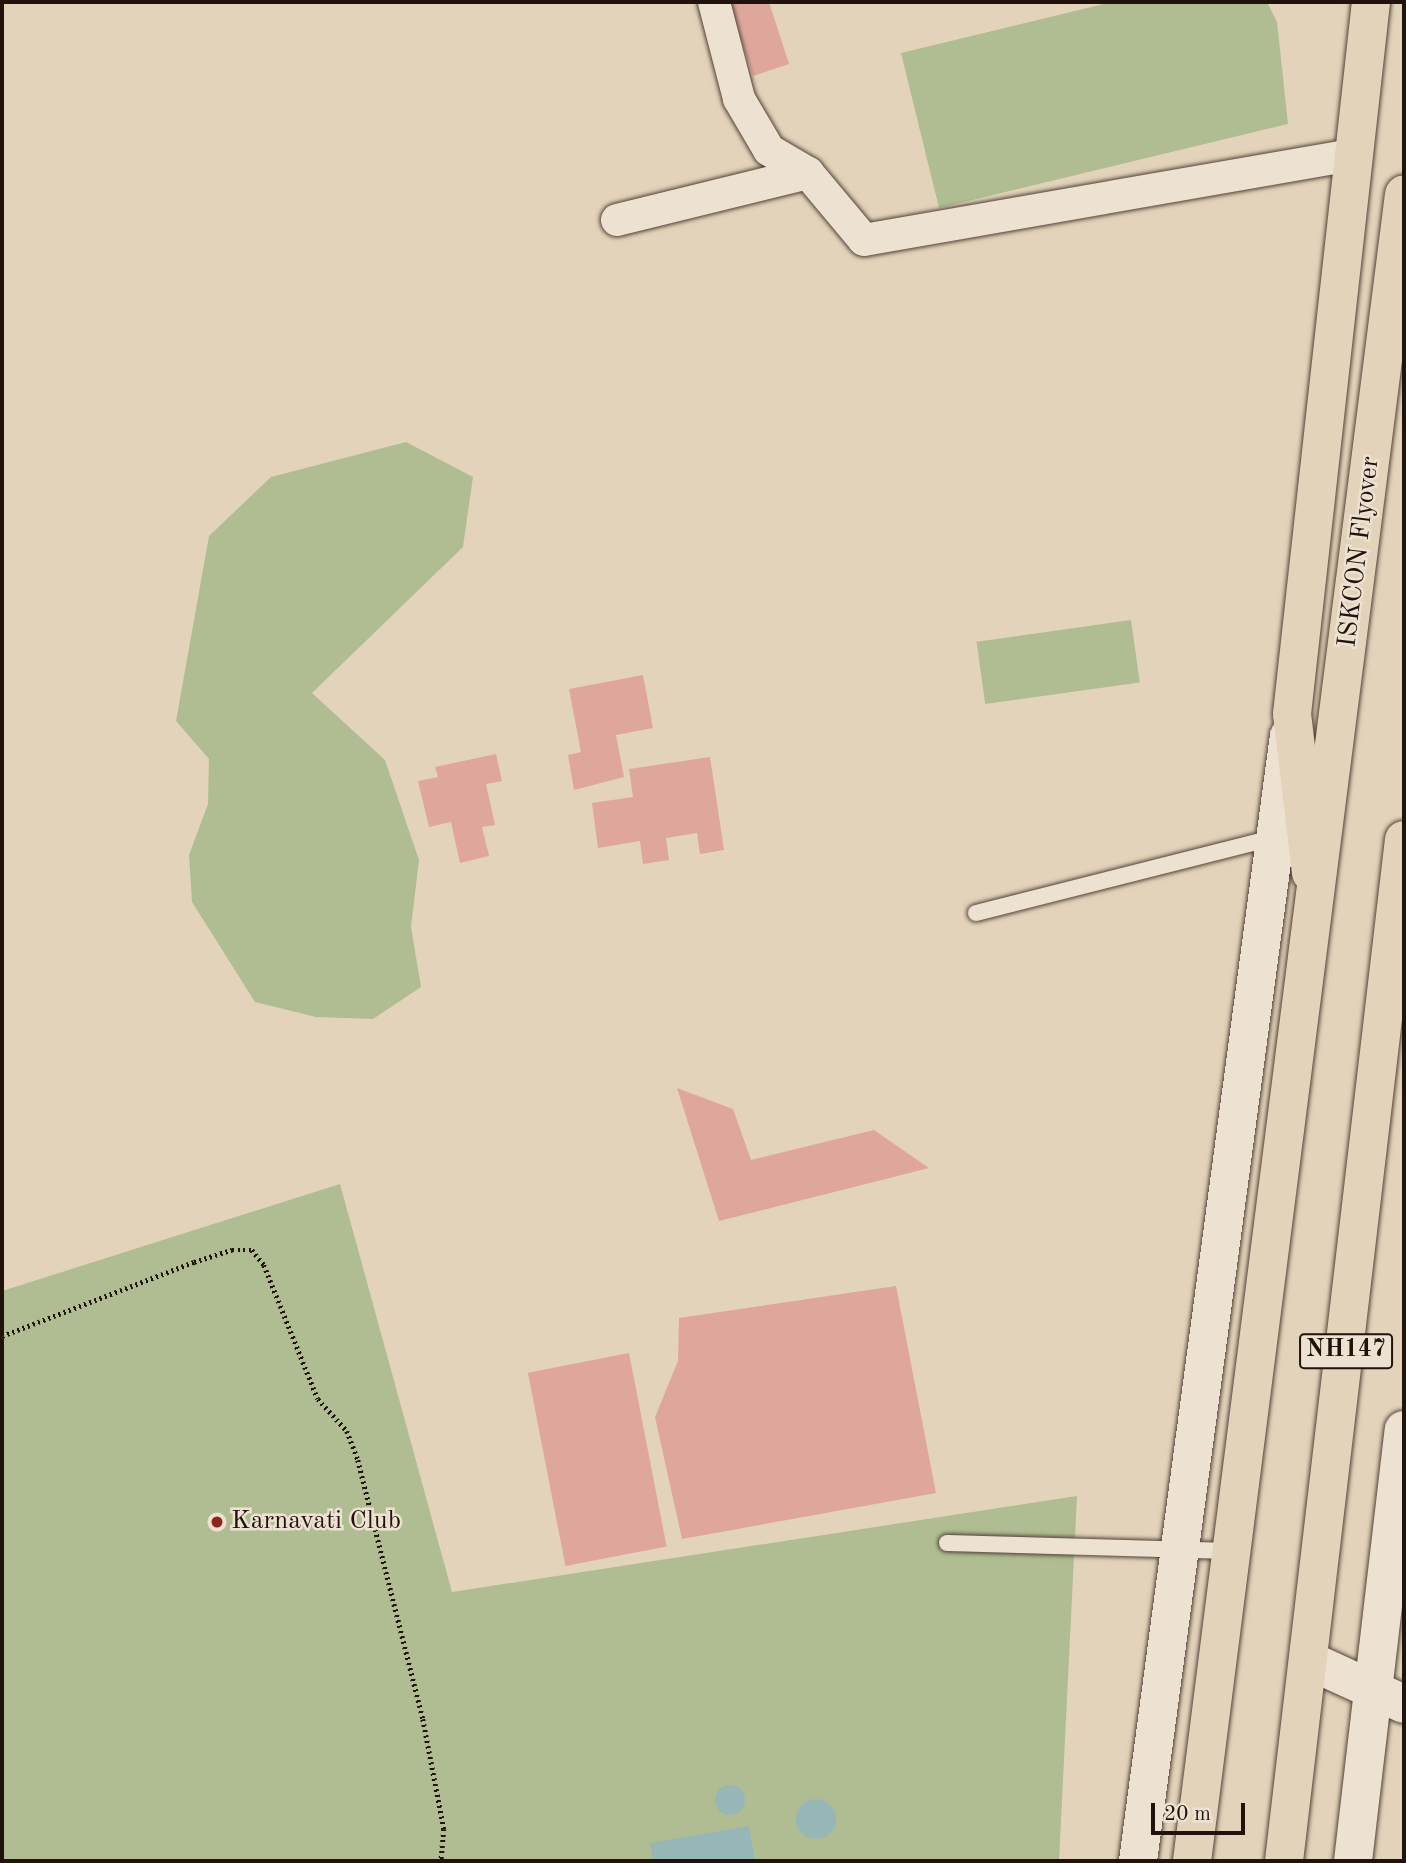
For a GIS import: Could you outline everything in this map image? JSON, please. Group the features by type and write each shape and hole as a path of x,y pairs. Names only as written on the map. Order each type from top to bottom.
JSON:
{"main road":[{"path":"1316,911 1292,713 1371,2"},
{"name":"ISKCON Flyover","path":"1316,911 1404,194"},
{"name":"NH147","path":"1284,1861 1310,1661 1404,840"},
{"name":"NH147","path":"1192,1861 1235,1551 1316,911"}],"street":[{"path":"714,2 739,99 769,150 808,173 864,240 1352,155"},
{"path":"617,220 808,173"},
{"path":"1138,1861 1273,838 1292,713"},
{"path":"1353,1861 1389,1698 1404,1430"},
{"path":"1310,1661 1389,1698"}],"lane":[{"path":"976,913 1273,838"},
{"path":"947,1543 1235,1551"}],"path":[{"path":"2,1336 194,1262 232,1250 252,1250 264,1265 317,1399 347,1431 358,1460 423,1719 443,1829 441,1861"}],"green space":[{"path":"1112,2 1267,2 1277,22 1288,124 939,208 901,53"},
{"path":"406,442 473,477 463,547 312,693 385,760 419,860 411,927 421,987 373,1019 316,1017 255,1002 192,902 189,855 208,804 209,759 176,721 209,536 271,477"},
{"path":"1131,620 1140,682 985,704 977,642"},
{"name":"Karnavati Club","path":"340,1184 452,1592 1077,1496 1059,1861 2,1861 2,1291"}],"water":[{"path":"730,1785 741,1789 745,1800 741,1811 730,1815 719,1811 715,1800 719,1789"},
{"path":"816,1799 830,1805 836,1819 830,1833 816,1839 802,1833 796,1819 802,1805"},
{"path":"749,1826 755,1861 653,1861 650,1843"}],"building":[{"path":"729,2 769,2 789,64 753,76"},
{"path":"643,675 653,728 616,735 624,777 574,790 568,755 581,752 569,689"},
{"path":"496,754 502,781 486,784 495,825 482,827 489,856 460,863 451,822 429,827 418,781 438,777 435,767"},
{"path":"710,757 724,850 700,854 697,833 666,838 669,860 643,864 640,841 598,848 592,803 633,797 629,769"},
{"path":"677,1088 733,1109 751,1160 874,1130 929,1168 719,1221"},
{"path":"896,1286 936,1493 682,1539 655,1417 678,1361 679,1318"},
{"path":"629,1353 667,1546 565,1566 528,1373"}],"place":[{"name":"Karnavati Club","path":"217,1522"}]}
